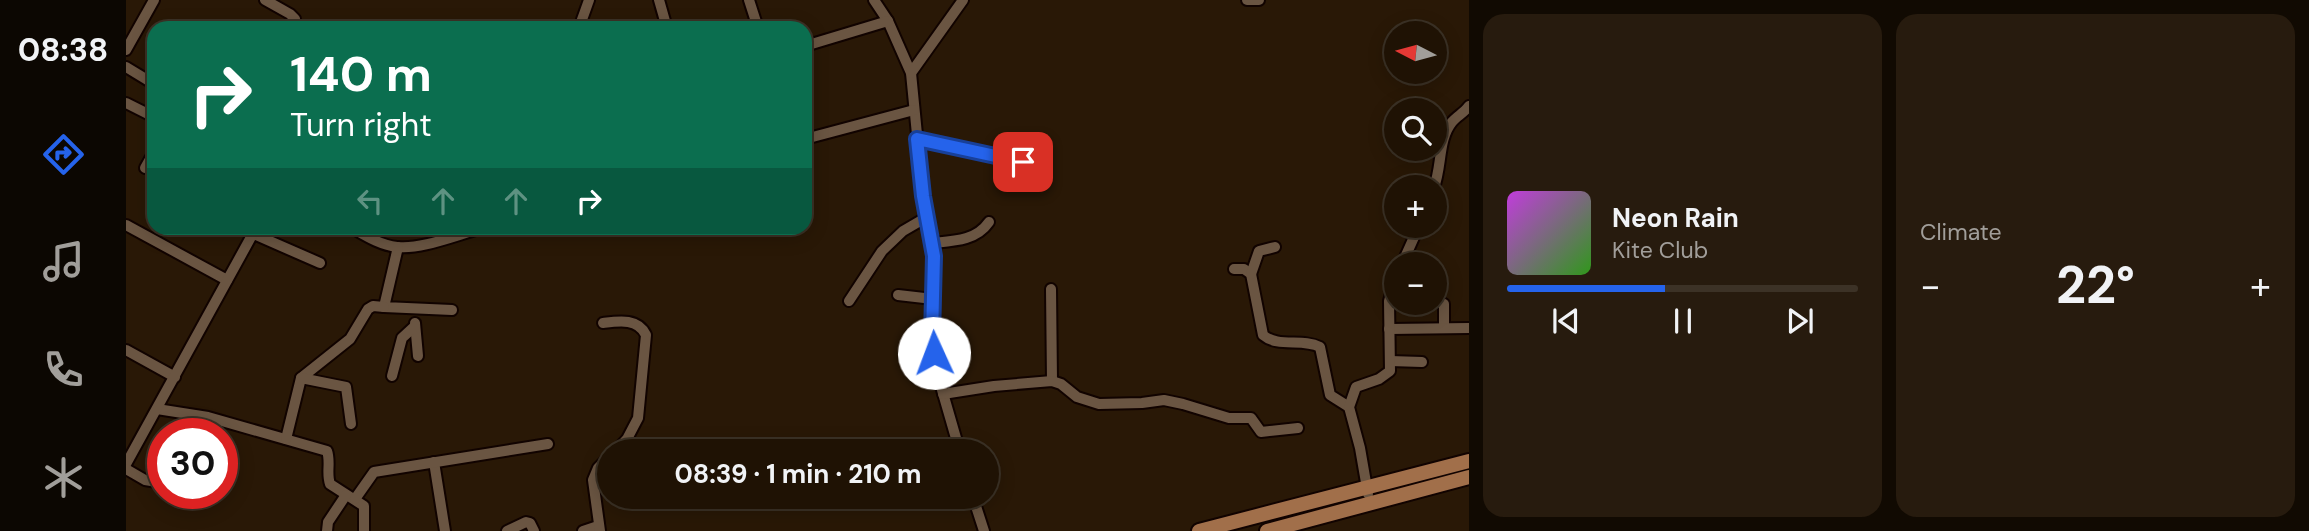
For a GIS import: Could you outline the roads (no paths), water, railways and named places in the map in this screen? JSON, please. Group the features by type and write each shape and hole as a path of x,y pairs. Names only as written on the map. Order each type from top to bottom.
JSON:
{"main road":[{"path":"1199,531 1469,461"},
{"path":"1267,531 1469,477"}],"street":[{"path":"126,50 154,0"},
{"path":"265,0 290,14 295,21"},
{"path":"582,21 589,0"},
{"path":"659,0 665,21"},
{"path":"749,0 756,21"},
{"path":"874,0 888,20 911,73 917,139 934,256 932,337 936,369 956,439"},
{"path":"911,73 963,0"},
{"path":"1247,0 1259,0"},
{"path":"812,44 888,20"},
{"path":"126,67 147,79"},
{"path":"126,103 147,114"},
{"path":"1438,175 1443,141 1452,121 1464,114 1469,106"},
{"path":"812,137 914,110"},
{"path":"917,139 1023,162"},
{"path":"145,169 147,165"},
{"path":"849,301 882,251 903,231 927,217"},
{"path":"932,243 964,239 982,232 989,222"},
{"path":"126,225 227,280"},
{"path":"126,464 252,235"},
{"path":"262,235 320,263"},
{"path":"365,235 378,242 398,247 415,246 457,235"},
{"path":"384,307 398,247"},
{"path":"1275,247 1259,251 1251,274 1263,335 1269,340 1303,342 1320,347 1330,395 1349,407"},
{"path":"1234,269 1244,269 1251,274"},
{"path":"1051,289 1052,382"},
{"path":"898,295 933,299"},
{"path":"286,439 301,378 350,339 368,309 384,307 453,310"},
{"path":"413,309 418,356"},
{"path":"1370,504 1349,407 1356,387 1390,371 1389,315"},
{"path":"1444,315 1444,328"},
{"path":"603,323 622,321 636,324 646,335 638,418 627,439"},
{"path":"392,376 402,338 415,326"},
{"path":"1389,328 1469,328"},
{"path":"126,350 175,377"},
{"path":"1390,361 1422,362"},
{"path":"301,378 346,387 351,424"},
{"path":"943,394 994,386 1052,382 1061,384 1077,397 1099,404 1164,400 1229,418 1251,418 1261,432 1298,428"},
{"path":"158,409 208,418 327,451 330,484 363,506 364,531"},
{"path":"327,531 328,522 374,472 548,444"},
{"path":"434,462 445,531"},
{"path":"126,470 147,480"},
{"path":"583,531 599,528 593,480 597,470"},
{"path":"978,509 984,531"},
{"path":"507,531 526,522 530,523 534,531"}]}
